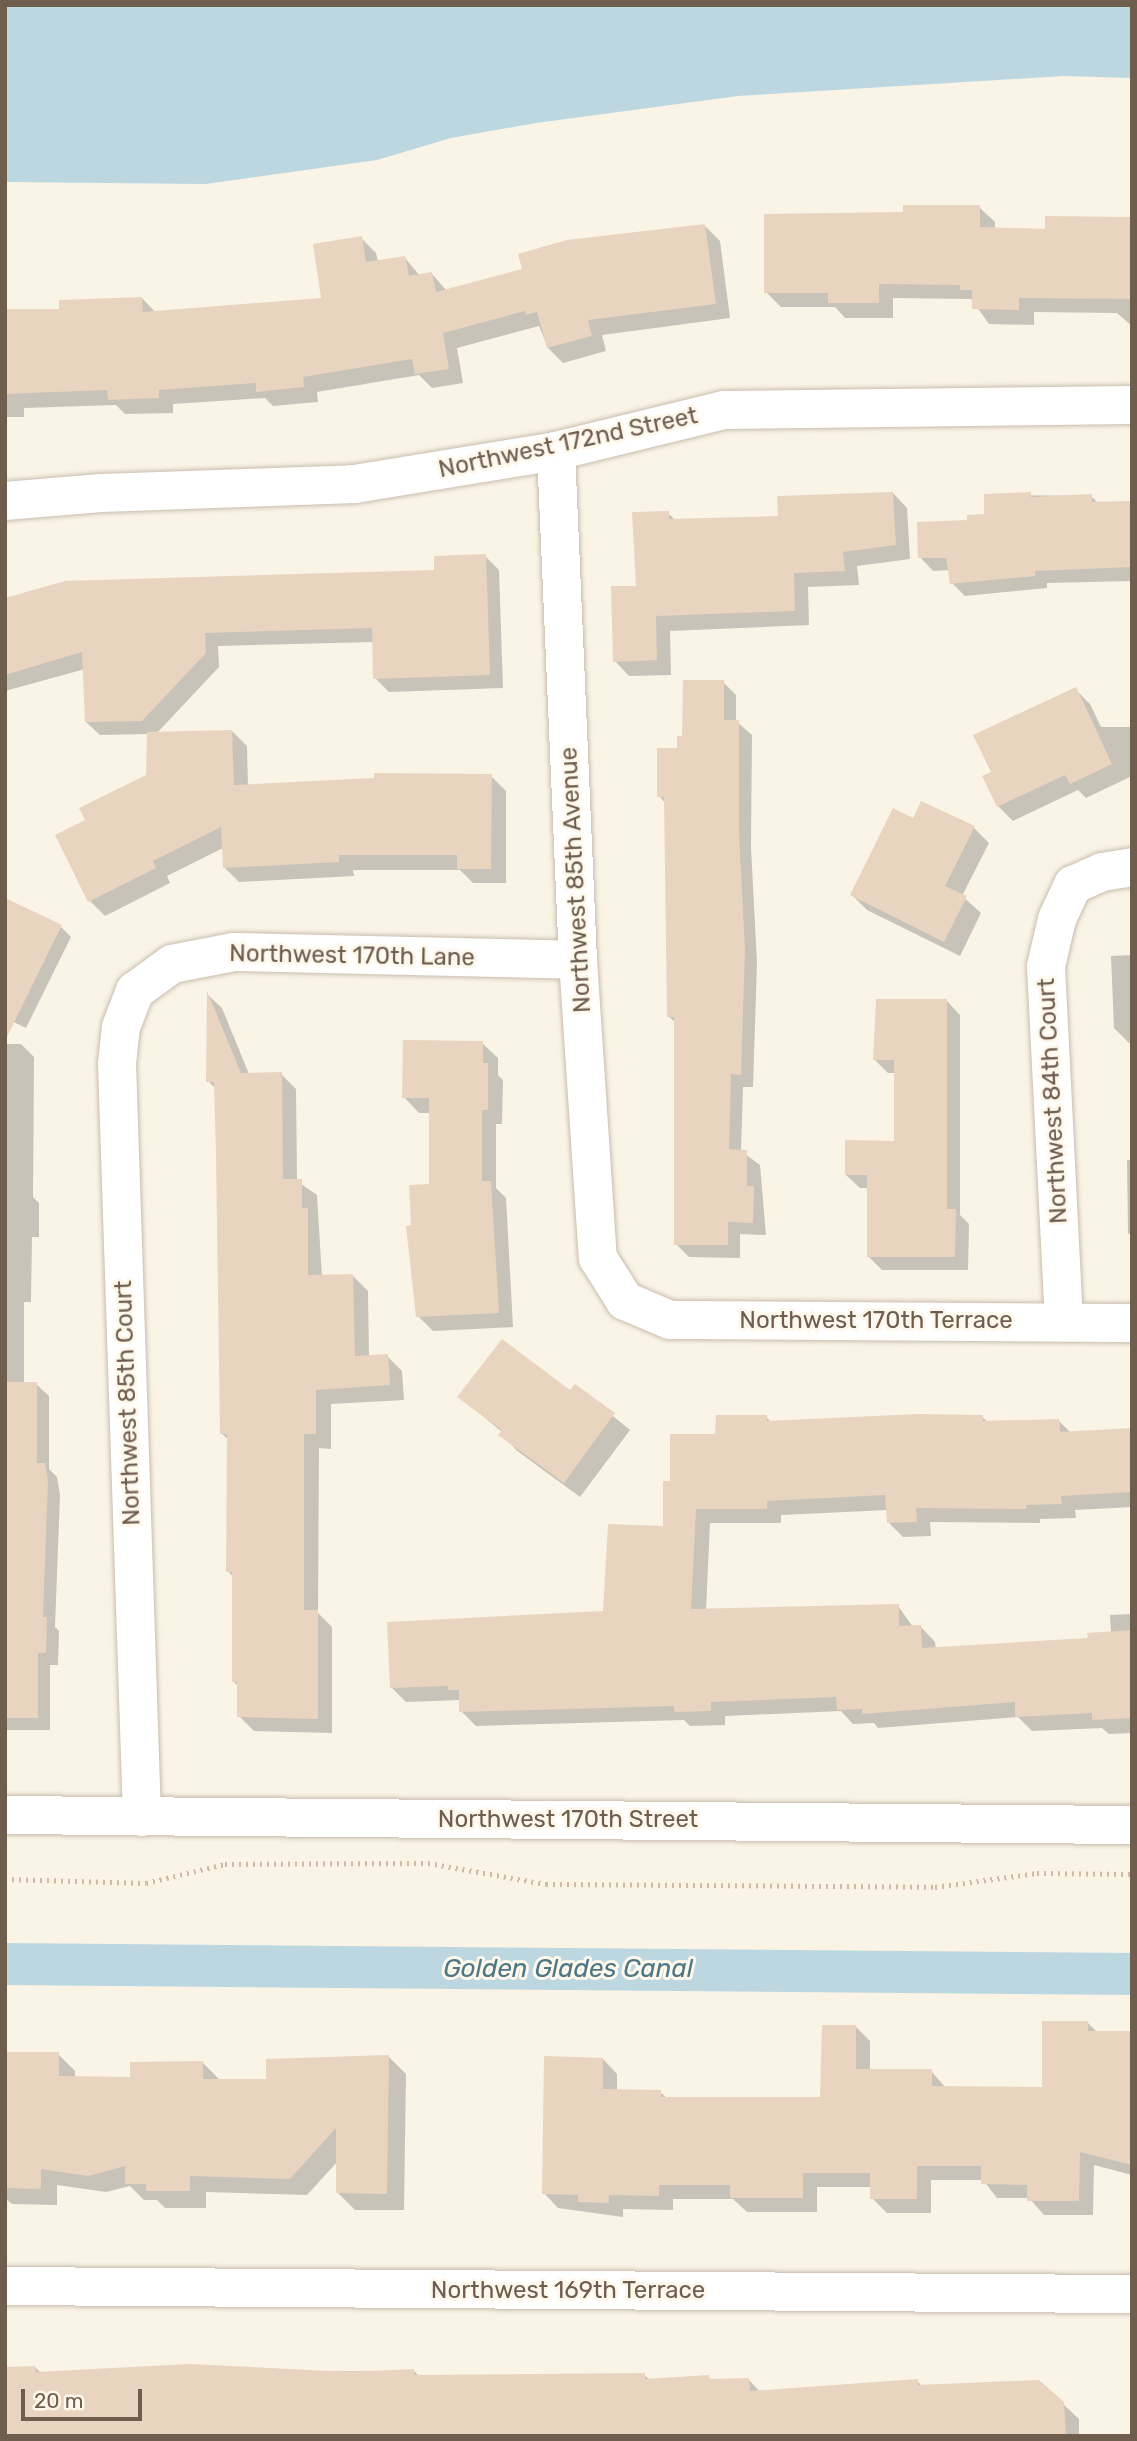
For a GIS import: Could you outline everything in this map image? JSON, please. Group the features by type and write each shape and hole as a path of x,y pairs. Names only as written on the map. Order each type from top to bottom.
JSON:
{"street":[{"name":"Northwest 172nd Street","path":"5,502 100,493 355,484 556,451 724,410 1132,405"},
{"name":"Northwest 85th Avenue","path":"556,451 578,960 598,1258 625,1301"},
{"name":"Northwest 84th Court","path":"1063,1322 1046,966 1058,919 1073,885 1102,872 1132,867"},
{"name":"Northwest 170th Lane","path":"135,991 172,964 234,952 578,960"},
{"name":"Northwest 85th Court","path":"135,991 121,1027 117,1064 142,1817"},
{"name":"Northwest 170th Terrace","path":"625,1301 670,1320 1132,1323"},
{"name":"Northwest 170th Street","path":"5,1815 1132,1825"},
{"name":"Northwest 169th Terrace","path":"5,2286 1132,2294"}],"path":[{"path":"5,1879 146,1884 225,1864 428,1863 559,1884 935,1887 1037,1873 1132,1874"}],"water":[{"path":"5,5 1132,5 1132,78 1064,76 738,96 536,123 451,138 377,160 205,184 5,182"}],"building":[{"path":"903,205 980,205 980,227 1045,229 1045,216 1132,217 1132,299 1019,298 1019,310 972,309 972,290 960,290 960,285 879,284 879,303 828,303 828,293 764,293 764,214 903,212"},
{"path":"705,224 716,304 588,320 592,336 547,348 537,312 526,315 525,311 443,333 449,369 415,374 412,359 303,377 304,387 256,392 256,383 159,390 159,398 108,400 107,390 5,394 5,309 59,309 59,300 142,297 143,312 321,298 313,244 362,236 366,262 405,256 409,276 432,272 436,292 522,269 518,254 567,240"},
{"path":"893,492 896,545 843,552 845,571 794,573 795,611 656,616 657,660 613,662 611,586 636,586 632,512 669,511 669,519 778,516 777,496"},
{"path":"1031,492 1031,497 1092,494 1092,502 1132,501 1132,567 1035,571 1035,576 950,584 946,558 918,558 917,522 967,520 967,515 984,514 984,494"},
{"path":"486,554 490,675 373,679 372,628 205,633 206,653 142,721 85,722 82,652 5,675 5,598 65,581 434,570 434,556"},
{"path":"683,680 724,680 724,720 739,720 739,833 745,949 741,1075 731,1074 729,1149 747,1150 747,1186 754,1186 753,1223 728,1222 728,1245 674,1245 674,1017 667,1017 664,797 657,797 657,748 677,748 677,736 682,736"},
{"path":"1076,687 1112,764 1070,784 1065,775 997,807 982,776 991,772 973,735"},
{"path":"232,730 234,785 374,778 374,773 492,774 491,869 457,869 457,855 339,855 339,862 223,868 221,827 153,861 156,868 88,902 55,835 85,820 79,808 146,775 147,732"},
{"path":"921,801 975,826 945,886 967,896 944,942 850,895 893,808 913,818"},
{"path":"5,898 62,925 5,1041"},
{"path":"207,991 241,1073 282,1072 283,1179 302,1179 302,1208 308,1208 308,1275 353,1274 355,1356 388,1354 390,1385 316,1390 316,1434 304,1434 304,1610 318,1610 318,1719 237,1717 237,1682 232,1682 232,1572 226,1572 227,1434 220,1434 214,1082 206,1082"},
{"path":"876,999 947,999 947,1209 956,1209 955,1257 867,1257 867,1175 845,1175 845,1140 894,1141 894,1060 873,1060"},
{"path":"403,1040 483,1041 483,1063 488,1063 488,1110 482,1110 482,1181 491,1181 499,1313 416,1317 406,1226 411,1225 409,1185 429,1184 429,1098 402,1098"},
{"path":"502,1339 570,1390 575,1384 615,1413 564,1483 498,1435 502,1430 457,1397"},
{"path":"5,1382 37,1382 37,1463 45,1463 48,1481 43,1617 47,1617 46,1653 38,1653 38,1718 5,1718"},
{"path":"918,1414 983,1415 983,1421 1059,1419 1060,1432 1132,1428 1132,1492 1061,1496 1062,1504 1026,1505 1026,1509 916,1508 917,1522 887,1523 885,1495 767,1501 767,1509 696,1509 691,1609 899,1604 899,1626 921,1625 922,1648 1088,1638 1087,1633 1132,1630 1132,1718 1092,1720 1092,1713 1015,1717 1015,1702 862,1714 862,1709 837,1710 836,1697 711,1702 711,1711 674,1712 674,1706 459,1712 459,1690 448,1690 448,1686 390,1688 387,1622 603,1611 608,1524 663,1526 663,1481 670,1481 670,1434 715,1434 716,1415 767,1415 767,1421"},
{"path":"1042,2021 1088,2021 1088,2031 1132,2031 1132,2165 1080,2152 1079,2201 1027,2201 1027,2185 981,2184 981,2166 917,2166 917,2199 870,2199 870,2173 803,2173 803,2198 730,2198 730,2185 659,2185 659,2196 609,2195 609,2203 578,2202 578,2195 542,2194 544,2056 603,2058 603,2089 661,2090 661,2097 820,2097 822,2025 856,2025 856,2069 932,2069 932,2086 1042,2087"},
{"path":"5,2052 59,2052 59,2076 130,2077 130,2062 203,2061 203,2079 266,2079 266,2059 389,2055 387,2194 336,2193 336,2128 290,2179 190,2176 190,2191 146,2191 146,2184 125,2184 125,2166 88,2176 41,2169 41,2189 5,2188"},
{"path":"190,2364 349,2372 414,2369 414,2375 645,2373 645,2379 709,2375 709,2379 749,2378 750,2391 918,2379 918,2385 1039,2380 1064,2402 1066,2436 5,2436 5,2367 35,2366 36,2372"}],"waterway":[{"name":"Golden Glades Canal","path":"5,1964 1132,1974"}]}
